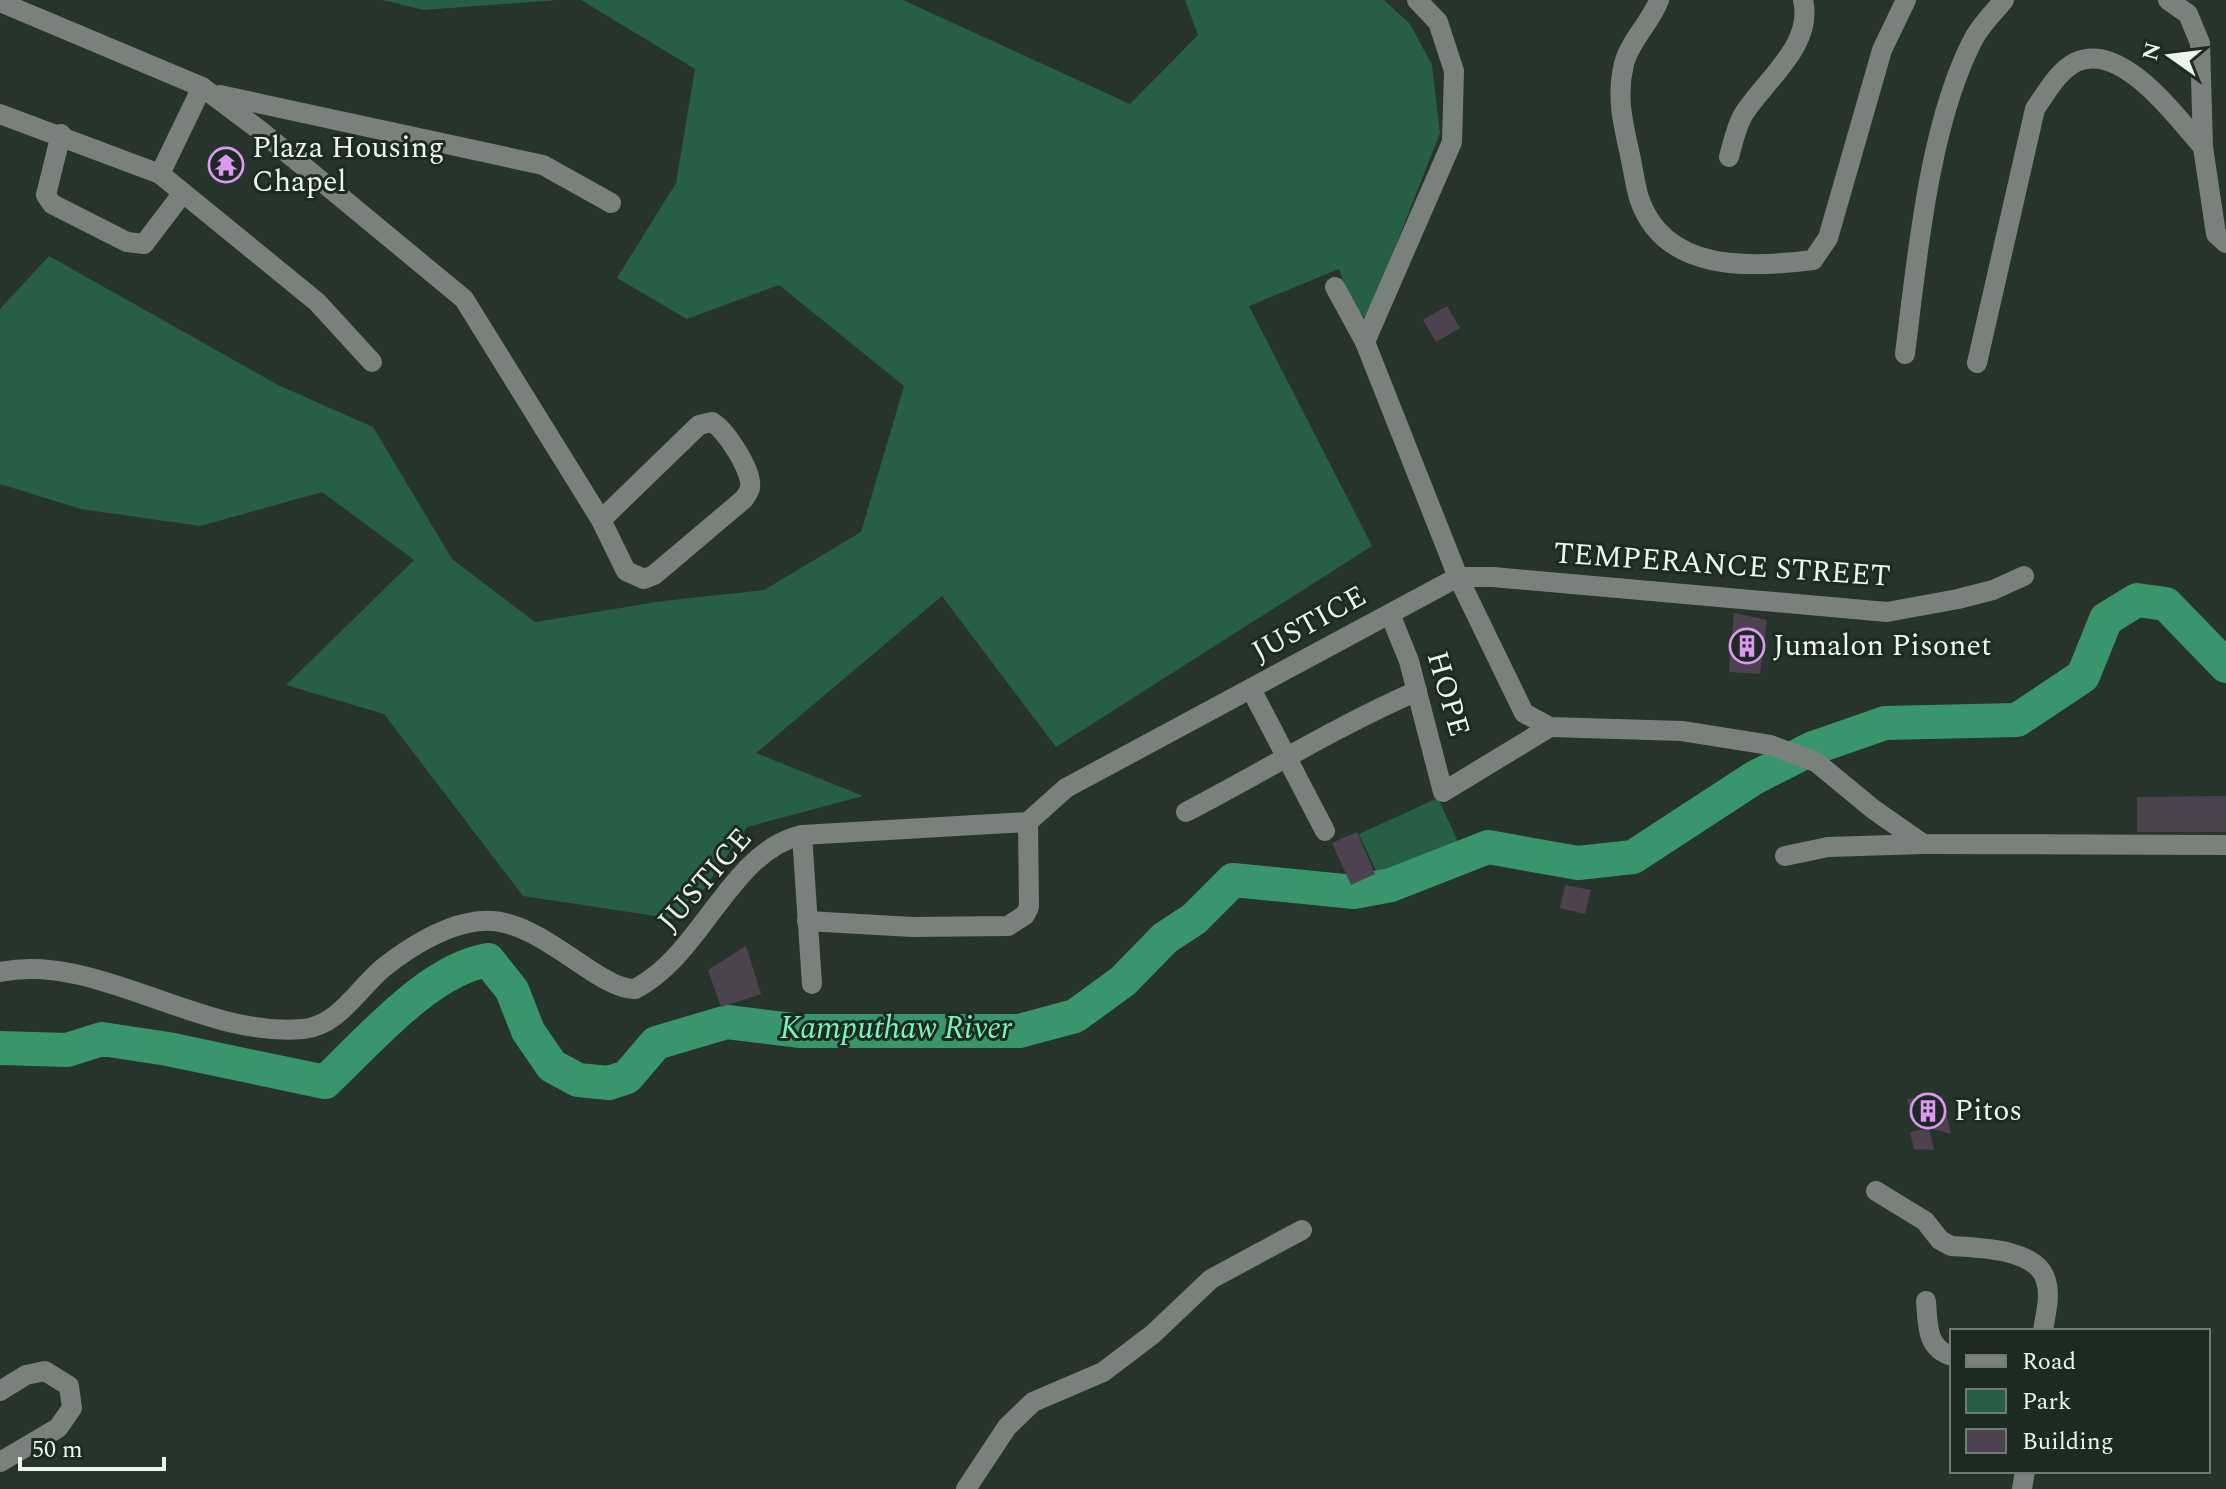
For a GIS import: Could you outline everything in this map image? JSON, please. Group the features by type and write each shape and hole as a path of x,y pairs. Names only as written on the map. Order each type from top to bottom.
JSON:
{"street":[{"path":"1365,342 1452,142 1454,71 1438,22 1417,0"},
{"path":"1659,0 1652,19 1625,60 1618,100 1640,199 1652,221 1675,248 1716,263 1769,266 1813,260 1828,238 1882,50 1906,0"},
{"path":"1729,157 1742,117 1802,33 1806,13 1803,0"},
{"path":"1905,354 1916,268 1939,145 1955,83 1975,36 2004,0"},
{"path":"2168,0 2188,14 2200,43 2203,147 2216,234 2226,243"},
{"path":"0,2 207,90 543,165 611,203"},
{"path":"1977,363 2035,109 2052,83 2077,62 2102,59 2125,68 2152,90 2203,147"},
{"path":"160,174 207,90"},
{"path":"207,90 464,299 601,520 626,571 644,579 654,575 744,499 750,488 748,474 722,428 712,422 699,425 601,520"},
{"path":"0,114 61,134 160,174 317,302 372,362"},
{"path":"61,134 46,195 52,204 127,242 144,244 182,194"},
{"path":"1335,287 1365,342 1458,577 1524,713 1550,727 1682,731 1770,745 1816,762 1873,809 1923,844"},
{"name":"TEMPERANCE STREET","path":"1458,577 1493,577 1887,612 1958,599 2024,576"},
{"name":"JUSTICE","path":"0,972 15,969 66,973 132,991 187,1013 253,1027 304,1029 330,1018 384,967 436,934 483,921 521,929 547,940 620,987 635,989 672,964 769,846 802,835 1028,822 1066,788 1458,577"},
{"name":"HOPE","path":"1390,614 1409,661 1443,792 1550,727"},
{"path":"1251,689 1325,831"},
{"path":"1186,812 1289,758 1350,720 1417,691"},
{"path":"807,921 912,927 1008,926 1018,922 1029,907 1028,822"},
{"path":"802,835 812,984"},
{"path":"1785,856 1828,847 1923,844 2226,845"},
{"path":"1876,1191 1925,1221 1940,1240 1951,1246 2029,1260 2040,1268 2047,1281 2043,1329"},
{"path":"966,1489 1007,1427 1033,1402 1103,1372 1153,1334 1211,1279 1302,1230"},
{"path":"1926,1301 1932,1343 1940,1353 1950,1356"},
{"path":"0,1391 26,1375 45,1371 69,1386 72,1408 58,1428 0,1462"}],"green space":[{"path":"382,0 557,0 424,10"},
{"path":"581,0 903,0 1130,104 1198,35 1185,0 1384,0 1410,24 1432,65 1440,133 1367,319 1352,307 1339,269 1249,306 1372,546 1056,747 942,596 756,753 863,796 747,827 682,920 523,896 384,714 286,685 414,560 322,492 200,526 81,509 0,484 0,309 49,256 278,385 373,427 452,559 535,622 663,601 764,590 861,532 904,386 779,285 687,319 617,278 676,183 695,69"},
{"path":"1438,798 1458,842 1380,879 1359,834"}],"building":[{"path":"1447,306 1460,328 1436,342 1423,320"},
{"name":"Jumalon Pisonet","path":"1734,613 1767,620 1760,674 1729,672"},
{"path":"2226,796 2226,832 2137,832 2137,797"},
{"path":"1357,832 1375,874 1351,885 1332,843"},
{"path":"1565,885 1591,890 1585,914 1560,908"},
{"path":"746,946 761,994 721,1007 708,970"},
{"name":"Pitos","path":"1942,1096 1951,1134 1915,1124 1907,1099"},
{"path":"1929,1128 1934,1150 1914,1149 1910,1132"}],"waterway":[{"name":"Kamputhaw River","path":"0,1048 67,1050 102,1039 168,1049 325,1082 400,1009 422,992 466,966 488,960 512,990 528,1031 552,1066 578,1080 609,1083 627,1077 656,1043 727,1022 801,1031 1019,1031 1075,1016 1123,981 1165,938 1194,919 1233,880 1354,892 1391,885 1488,847 1578,863 1633,857 1754,778 1813,748 1885,723 2017,720 2083,676 2106,619 2137,600 2166,604 2226,666"}],"place":[{"name":"Plaza Housing Chapel","path":"226,165"},
{"name":"Jumalon Pisonet","path":"1747,646"},
{"name":"Pitos","path":"1928,1111"}]}
